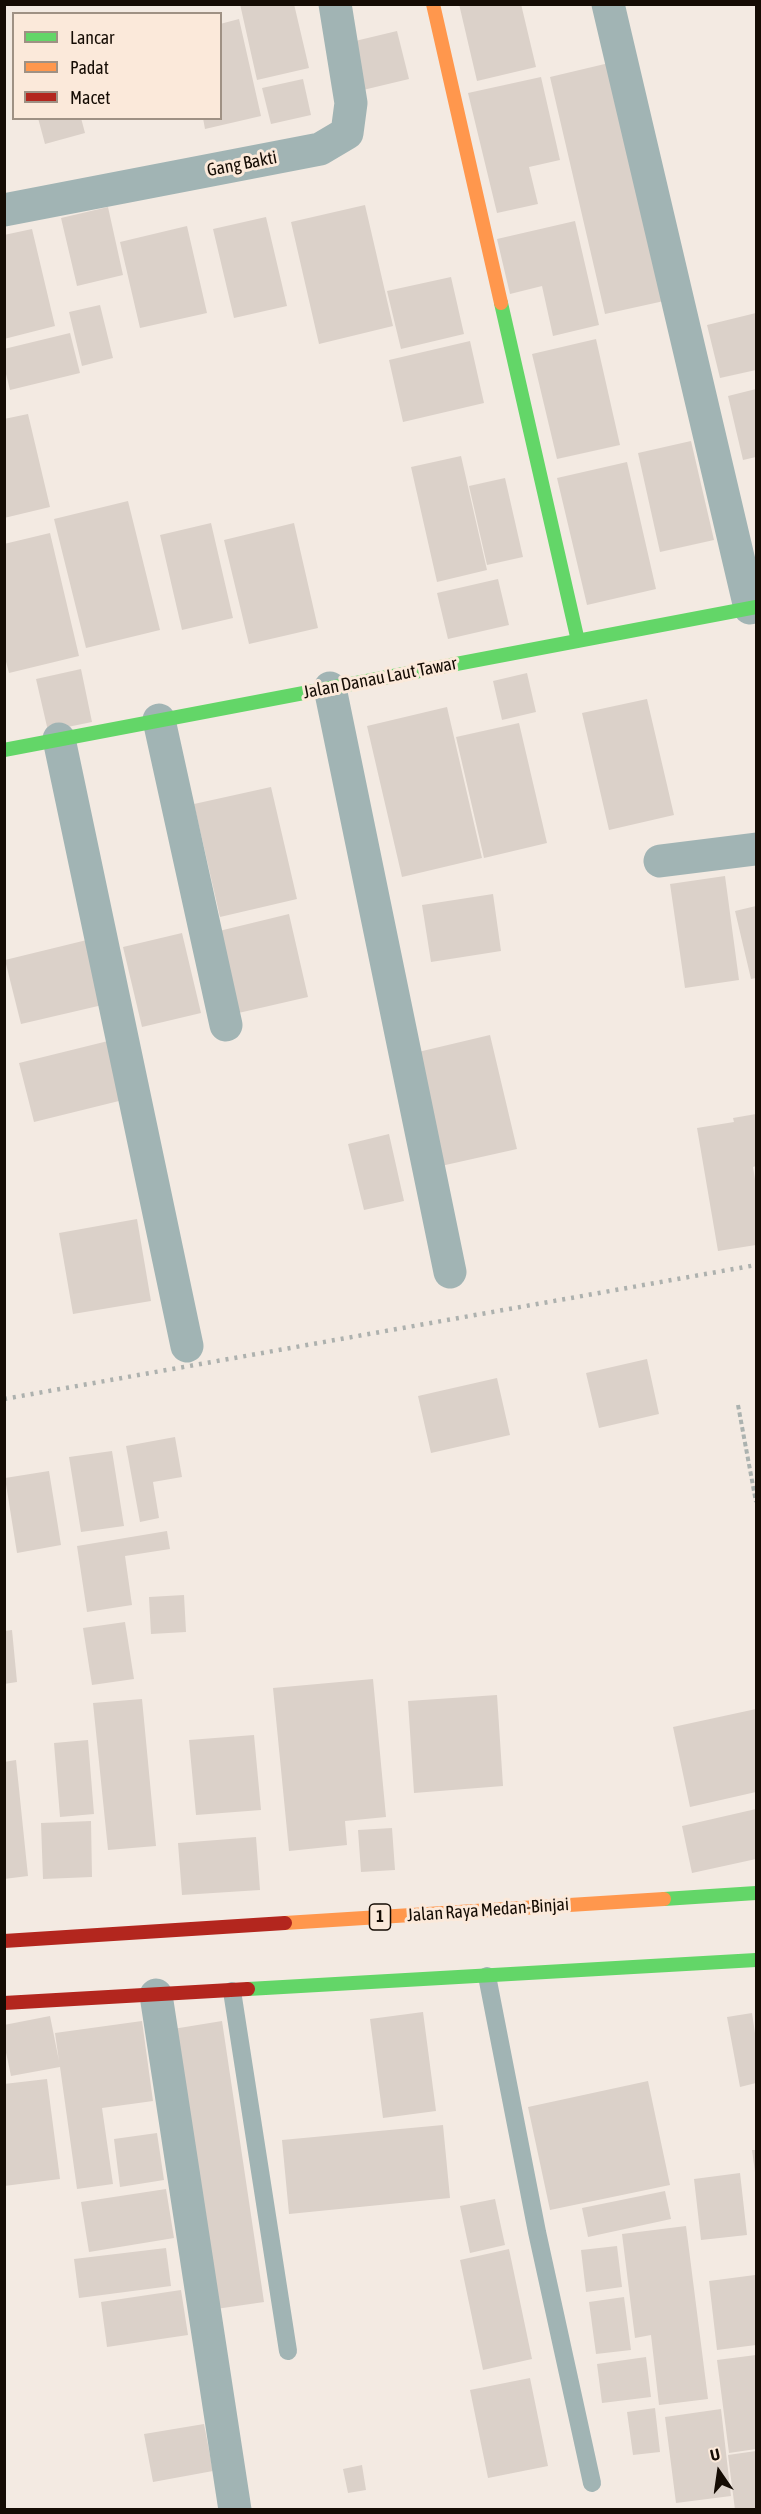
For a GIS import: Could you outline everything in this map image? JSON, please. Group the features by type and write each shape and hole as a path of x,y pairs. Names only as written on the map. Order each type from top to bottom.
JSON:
{"main road":[{"path":"433,4 578,640"},
{"name":"Jalan Danau Laut Tawar","path":"4,750 753,608"},
{"name":"Jalan Raya Medan-Binjai","path":"4,1941 756,1893"},
{"path":"4,2003 756,1960"}],"street":[{"name":"Gang Bakti","path":"4,210 320,148 347,133 351,103 335,4"},
{"path":"608,4 753,608"},
{"path":"330,688 450,1272"},
{"path":"159,720 226,1025"},
{"path":"59,740 187,1346"},
{"path":"660,861 756,849"},
{"path":"156,1995 235,2510"}],"lane":[{"path":"487,1976 537,2232 592,2483"},
{"path":"232,1991 288,2351"}],"path":[{"path":"738,1405 756,1502"}],"building":[{"path":"240,4 294,4 309,68 257,80"},
{"path":"459,4 521,4 536,67 477,81"},
{"path":"239,19 261,116 205,129 203,120 222,120 222,23"},
{"path":"397,31 409,79 363,90 351,42"},
{"path":"609,63 664,301 605,314 550,77"},
{"path":"541,77 560,160 529,167 538,204 497,213 468,93"},
{"path":"303,79 311,115 271,124 262,88"},
{"path":"39,120 82,120 85,133 45,144"},
{"path":"365,205 393,326 319,344 291,222"},
{"path":"108,207 123,275 77,286 61,218"},
{"path":"266,217 287,306 234,318 213,229"},
{"path":"575,221 599,325 553,336 542,286 510,294 497,239"},
{"path":"187,226 207,313 140,328 120,242"},
{"path":"32,229 55,326 4,339 4,235"},
{"path":"451,277 464,334 401,349 387,291"},
{"path":"100,305 113,358 82,366 69,312"},
{"path":"756,313 756,370 720,378 707,325"},
{"path":"70,333 80,373 10,390 4,366 4,349"},
{"path":"596,339 620,445 557,459 532,354"},
{"path":"470,341 484,403 403,422 389,360"},
{"path":"756,389 756,457 743,460 728,396"},
{"path":"28,414 50,507 4,518 4,419"},
{"path":"691,441 714,540 660,552 638,453"},
{"path":"461,456 487,570 437,582 411,467"},
{"path":"627,462 656,589 587,605 557,478"},
{"path":"505,478 523,557 487,565 469,486"},
{"path":"128,501 160,630 86,648 54,519"},
{"path":"211,523 233,618 182,630 160,535"},
{"path":"294,523 318,628 249,644 224,540"},
{"path":"50,533 79,656 9,673 4,654 4,544"},
{"path":"498,579 509,625 448,639 437,593"},
{"path":"81,669 92,722 48,731 36,679"},
{"path":"527,673 536,712 502,720 493,681"},
{"path":"647,699 674,815 609,830 582,713"},
{"path":"447,707 482,858 402,877 367,726"},
{"path":"519,723 547,843 484,858 456,737"},
{"path":"271,787 297,899 220,917 194,804"},
{"path":"725,876 739,980 685,988 670,884"},
{"path":"493,894 501,951 431,962 422,905"},
{"path":"756,906 756,978 751,979 735,911"},
{"path":"289,914 308,997 234,1014 215,932"},
{"path":"182,933 201,1013 142,1027 123,947"},
{"path":"95,938 111,1003 21,1024 5,960"},
{"path":"490,1035 517,1149 441,1166 414,1053"},
{"path":"108,1041 123,1100 34,1122 19,1063"},
{"path":"756,1114 756,1166 753,1167 756,1185 756,1245 718,1251 697,1128 734,1122 733,1118"},
{"path":"389,1134 404,1201 364,1210 348,1144"},
{"path":"137,1219 151,1301 73,1314 59,1233"},
{"path":"647,1359 659,1414 599,1428 586,1373"},
{"path":"497,1378 510,1435 431,1453 418,1396"},
{"path":"175,1437 182,1477 153,1482 159,1518 140,1522 126,1446"},
{"path":"112,1451 124,1526 81,1532 69,1457"},
{"path":"49,1471 61,1545 17,1553 5,1478"},
{"path":"167,1531 170,1549 125,1556 132,1605 87,1612 77,1546"},
{"path":"184,1595 186,1632 151,1634 149,1597"},
{"path":"125,1622 134,1679 92,1685 83,1628"},
{"path":"12,1630 17,1682 4,1684 4,1631"},
{"path":"373,1679 386,1817 345,1821 347,1845 289,1851 273,1688"},
{"path":"497,1695 503,1786 414,1793 408,1701"},
{"path":"142,1699 156,1846 108,1850 93,1703"},
{"path":"756,1709 756,1792 690,1807 673,1727"},
{"path":"254,1735 261,1810 196,1815 189,1740"},
{"path":"88,1740 94,1814 60,1817 54,1743"},
{"path":"16,1760 28,1876 4,1879 4,1762"},
{"path":"756,1809 756,1859 692,1873 682,1826"},
{"path":"91,1821 92,1877 43,1879 41,1823"},
{"path":"392,1828 395,1870 361,1872 358,1830"},
{"path":"256,1837 260,1890 182,1895 178,1843"},
{"path":"423,2012 436,2111 383,2118 370,2019"},
{"path":"752,2013 756,2040 756,2083 740,2087 727,2017"},
{"path":"50,2016 59,2061 55,2033 142,2021 153,2101 102,2108 113,2184 77,2189 60,2067 11,2076 4,2043 4,2025"},
{"path":"222,2021 264,2302 216,2309 173,2029"},
{"path":"47,2079 60,2179 4,2186 4,2084"},
{"path":"648,2081 670,2185 550,2210 528,2107"},
{"path":"443,2125 450,2198 289,2214 282,2140"},
{"path":"157,2133 164,2180 120,2187 114,2139"},
{"path":"752,2150 756,2150 755,2172"},
{"path":"740,2173 747,2235 701,2240 694,2179"},
{"path":"166,2189 174,2238 89,2252 81,2202"},
{"path":"665,2191 671,2219 588,2237 582,2208"},
{"path":"495,2199 505,2245 470,2253 460,2206"},
{"path":"686,2226 708,2399 659,2405 651,2335 635,2338 622,2234"},
{"path":"617,2246 622,2287 586,2292 581,2250"},
{"path":"166,2248 171,2286 79,2298 74,2259"},
{"path":"509,2249 532,2359 483,2370 460,2260"},
{"path":"755,2275 756,2345 717,2350 709,2281"},
{"path":"181,2290 188,2335 107,2347 101,2302"},
{"path":"624,2297 631,2350 596,2354 589,2302"},
{"path":"756,2355 756,2449 729,2453 717,2360"},
{"path":"646,2357 651,2397 602,2403 597,2364"},
{"path":"530,2378 548,2466 488,2478 470,2390"},
{"path":"655,2408 660,2452 633,2455 627,2412"},
{"path":"721,2409 731,2496 676,2503 665,2417"},
{"path":"204,2424 213,2471 153,2482 144,2434"},
{"path":"756,2451 756,2510 735,2510 728,2455"},
{"path":"362,2465 366,2490 348,2493 343,2469"}],"railway":[{"path":"4,1399 756,1265"}],"traffic: fast":[{"path":"501,303 578,641"},
{"path":"4,750 756,607"},
{"path":"664,1899 756,1893"},
{"path":"248,1989 756,1960"}],"traffic: slow":[{"path":"433,4 501,303"},
{"path":"285,1923 664,1899"}],"traffic: jam":[{"path":"4,1941 285,1923"},
{"path":"4,2003 248,1989"}]}
